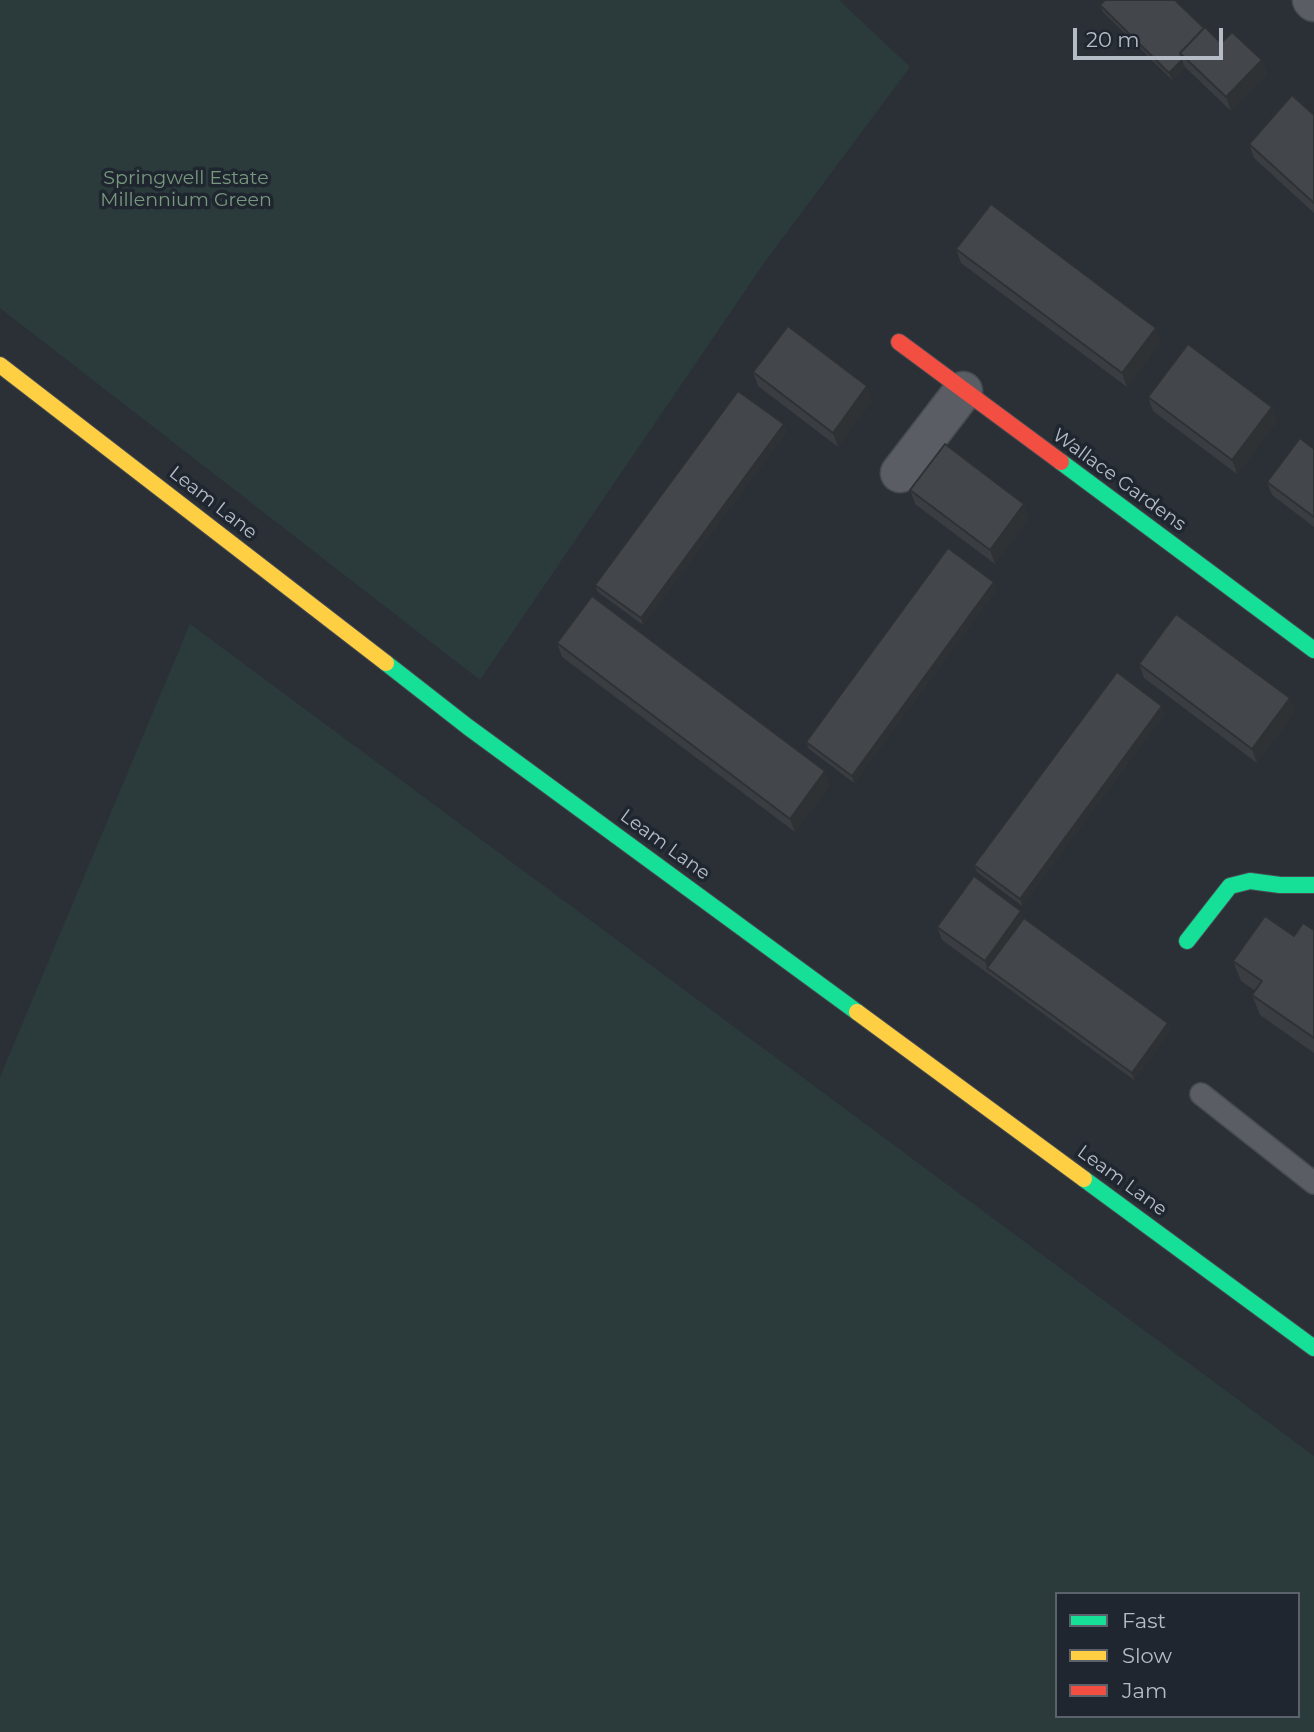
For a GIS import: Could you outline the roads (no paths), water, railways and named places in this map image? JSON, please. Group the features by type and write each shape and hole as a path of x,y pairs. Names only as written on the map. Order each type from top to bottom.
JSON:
{"main road":[{"name":"Wallace Gardens","path":"899,342 1314,650"},
{"name":"Leam Lane","path":"0,365 468,727 1314,1348"},
{"path":"1187,941 1230,886 1250,881 1280,885 1314,885"}],"street":[{"path":"900,473 963,391"}],"lane":[{"path":"1201,1094 1314,1183"}],"park label":[{"name":"Springwell Estate Millennium Green","path":"186,189"}]}
